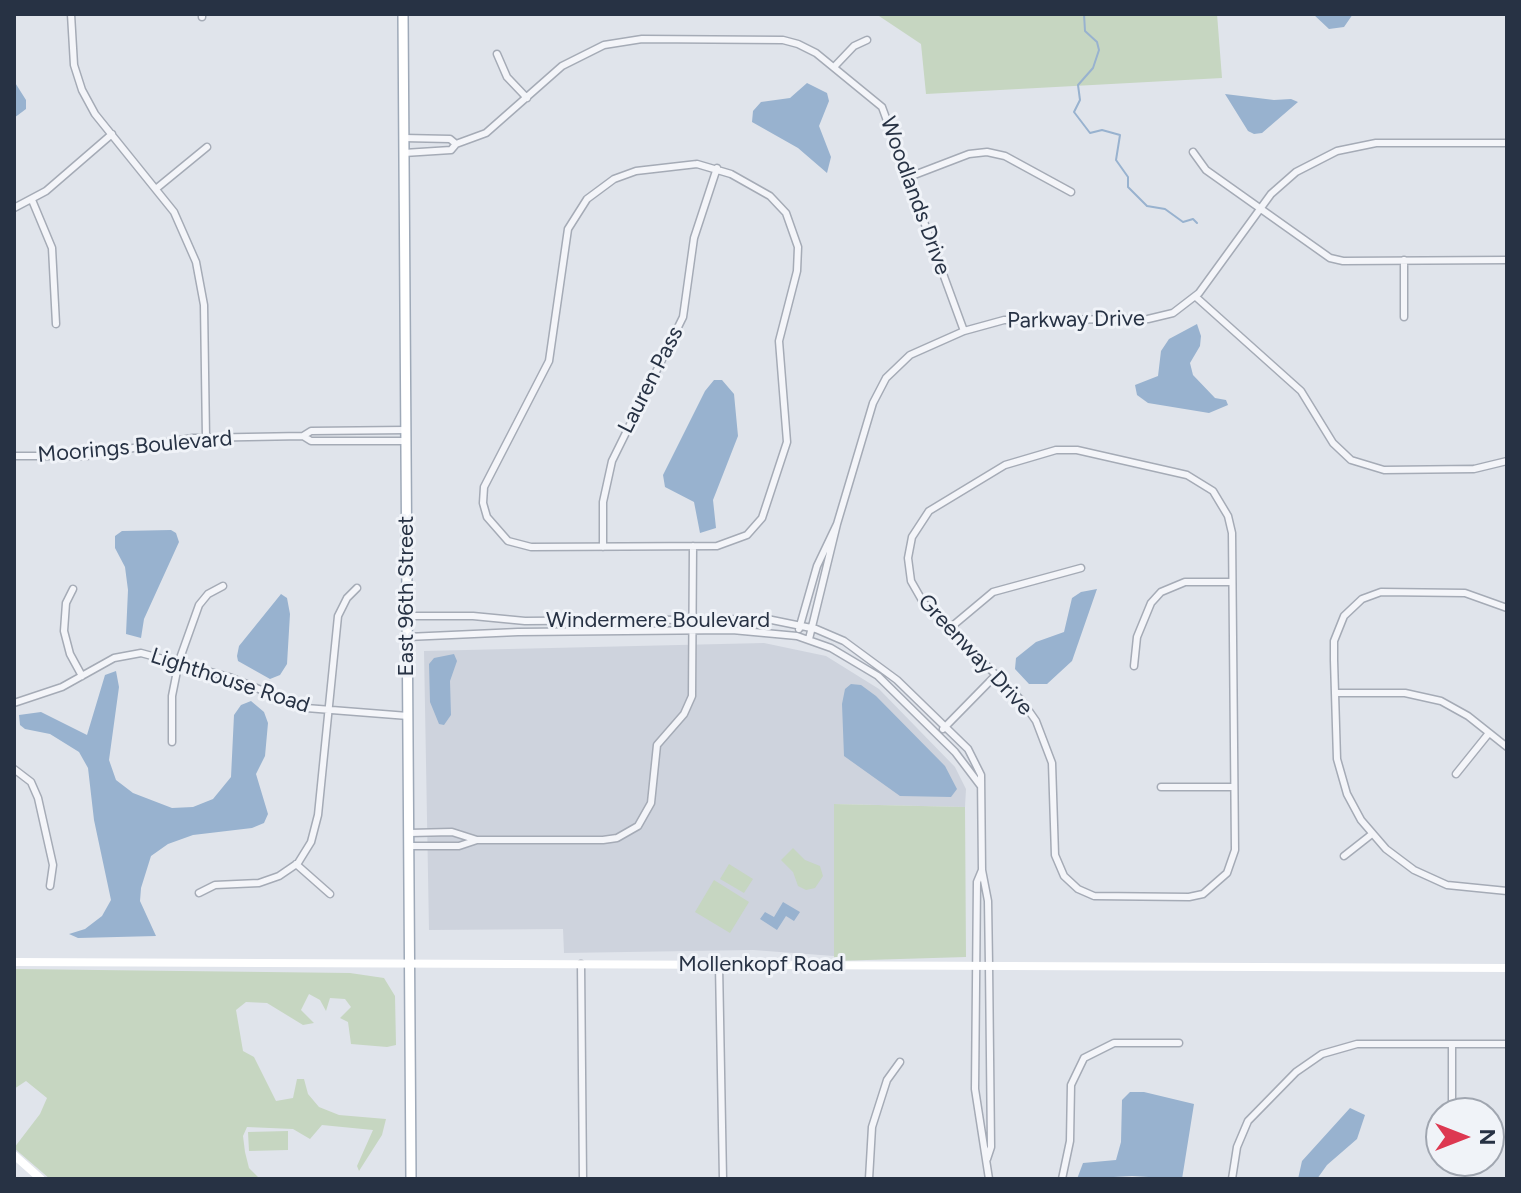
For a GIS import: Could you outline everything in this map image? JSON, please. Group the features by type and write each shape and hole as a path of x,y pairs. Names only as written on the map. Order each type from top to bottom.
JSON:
{"main road":[{"name":"East 96th Street","path":"403,14 411,1179"}],"street":[{"path":"71,14 73,55 82,90 112,134 157,188 184,230 201,281 205,315 206,438"},
{"name":"Woodlands Drive","path":"404,153 451,150 456,144 486,133 573,59 604,45 632,40 790,41 816,53 882,107 964,331"},
{"path":"834,67 854,46 867,40"},
{"path":"497,54 507,77 527,98"},
{"path":"14,208 32,200 112,134"},
{"path":"404,138 450,139 456,144"},
{"name":"Parkway Drive","path":"809,639 837,524 881,385 917,350 964,331 1015,319 1156,318 1181,310 1196,297 1259,210 1296,172 1337,151 1376,143 1507,143"},
{"path":"157,188 207,147"},
{"path":"909,177 969,154 987,152 1005,156 1071,192"},
{"path":"1193,152 1206,170 1330,258 1507,260"},
{"path":"688,164 717,168 770,196 786,213 795,233 797,271 778,349 788,433 769,503 753,529 730,543 693,546 531,547 508,541 487,517 484,487 549,361 563,244 578,211 600,188 636,171 688,164"},
{"name":"Lauren Pass","path":"603,547 603,502 612,461 683,317 694,238 717,168"},
{"path":"32,200 52,248 56,324"},
{"path":"1404,260 1404,317"},
{"path":"1196,297 1301,391 1333,443 1351,460 1384,470 1474,469 1507,461"},
{"name":"Moorings Boulevard","path":"14,456 86,456 206,438 303,436 311,431 406,430"},
{"name":"Moorings Boulevard","path":"303,436 311,441 406,441"},
{"name":"Greenway Drive","path":"1067,450 1108,456 1187,475 1205,484 1220,499 1228,516 1232,582 1233,860 1216,886 1189,897 1086,894 1064,876 1057,862 1053,772 1044,736 1030,709 923,602 911,581 908,558 915,528 938,504 1005,465 1042,452 1067,450"},
{"name":"Parkway Drive","path":"797,636 817,566 837,524"},
{"path":"409,833 452,832 477,840 603,840 617,838 638,826 651,803 653,760 657,745 689,704 693,546"},
{"path":"950,628 993,592 1081,568"},
{"path":"1134,666 1137,637 1151,603 1161,592 1185,582 1232,582"},
{"path":"172,742 172,690 179,661 199,605 223,586"},
{"path":"199,893 221,884 266,881 296,864 317,826 338,616 347,598 357,588"},
{"path":"73,589 64,614 64,631 70,654 82,676"},
{"path":"1507,608 1465,593 1401,591 1370,595 1351,607 1338,626 1334,641 1340,776 1352,805 1372,834 1398,859 1432,879 1463,888 1507,891"},
{"name":"Windermere Boulevard","path":"407,616 473,616 525,621 767,619 812,628 844,641 884,667 975,758 981,775 982,870 988,901 991,1147 987,1159"},
{"name":"Windermere Boulevard","path":"407,637 755,631 809,639 847,656 878,676 963,760 980,785"},
{"name":"Lighthouse Road","path":"14,703 46,694 114,658 131,653 152,654 179,661 251,685 296,706 330,712 408,716"},
{"path":"937,734 996,675"},
{"path":"1335,693 1421,695 1457,709 1507,747"},
{"path":"1456,774 1489,733"},
{"path":"14,769 31,782 38,798 53,865 50,886"},
{"path":"1161,787 1234,787"},
{"path":"1344,856 1372,834"},
{"path":"409,846 459,846 477,840"},
{"path":"296,864 330,894"},
{"name":"Windermere Boulevard","path":"982,870 977,882 975,1097 989,1179"},
{"name":"Mollenkopf Road","path":"14,962 1507,968"},
{"path":"581,964 583,1179"},
{"path":"719,965 723,1179"},
{"path":"1062,1179 1070,1141 1071,1085 1084,1058 1111,1044 1179,1043"},
{"path":"1232,1179 1237,1147 1248,1121 1312,1060 1334,1049 1357,1044 1507,1044"},
{"path":"1452,1044 1452,1097"},
{"path":"869,1179 872,1127 887,1080 900,1062"},
{"path":"14,1155 41,1179"}],"shaded area":[{"path":"764,643 826,656 879,689 955,767 966,789 965,807 834,804 834,956 753,950 564,953 563,929 429,930 424,651"}],"green space":[{"path":"876,14 1217,14 1222,78 926,94 921,44"},
{"path":"834,804 965,807 966,957 834,961"},
{"path":"793,848 805,860 820,866 823,876 815,888 806,890 798,886 793,872 781,860"},
{"path":"729,864 753,879 744,893 720,879"},
{"path":"714,880 749,902 730,933 695,912"},
{"path":"14,969 350,973 384,978 395,996 396,1045 387,1047 351,1044 348,1022 340,1018 351,1007 345,999 330,998 326,1011 320,1000 309,994 301,1010 314,1023 303,1025 267,1003 246,1002 236,1010 243,1051 254,1057 276,1101 293,1098 297,1079 304,1079 308,1094 319,1107 339,1115 386,1119 382,1135 359,1171 357,1166 373,1130 322,1125 310,1139 293,1129 247,1127 243,1136 249,1168 260,1179 50,1179 14,1148 40,1114 47,1098 26,1081 14,1089"},
{"path":"288,1131 288,1150 249,1151 248,1132"}],"water":[{"path":"1313,14 1353,14 1344,27 1329,29"},
{"path":"14,81 26,100 26,109 14,118"},
{"path":"807,83 827,93 829,101 819,126 831,157 827,173 798,148 752,122 753,111 761,102 790,98"},
{"path":"1225,94 1298,102 1262,133 1254,134 1248,131"},
{"path":"1197,324 1201,336 1200,346 1190,363 1193,375 1215,398 1226,400 1228,405 1209,413 1148,403 1137,395 1135,385 1158,376 1161,351 1169,339"},
{"path":"714,380 722,380 734,394 738,436 713,500 716,528 700,533 694,502 665,487 663,475 705,391"},
{"path":"171,530 176,533 179,542 144,619 141,638 126,634 128,590 125,567 115,548 115,536 122,531"},
{"path":"1097,589 1072,661 1047,684 1029,684 1015,669 1016,658 1036,642 1064,632 1072,598 1081,592"},
{"path":"281,594 287,598 290,614 287,664 280,675 270,679 238,661 237,656 239,646"},
{"path":"454,654 457,661 450,681 451,715 444,725 439,724 430,702 429,664 434,658"},
{"path":"116,671 119,687 109,760 116,780 133,793 172,808 193,807 213,799 231,777 234,715 241,705 251,701 264,712 268,723 265,756 256,774 268,814 264,823 252,828 193,835 168,844 151,856 140,901 156,936 78,938 69,934 85,929 102,916 111,900 94,820 88,768 79,752 50,734 25,729 20,725 19,715 41,712 87,735 105,675"},
{"path":"851,684 861,685 876,696 945,766 957,789 951,797 900,796 844,756 842,704 845,689"},
{"path":"783,902 800,912 794,921 786,916 777,930 760,919 765,912 774,917"},
{"path":"1130,1092 1144,1092 1194,1104 1182,1179 1132,1176 1077,1179 1083,1163 1116,1160 1121,1142 1122,1100"},
{"path":"1350,1108 1365,1115 1357,1139 1327,1165 1317,1179 1298,1179 1302,1161"}],"waterway":[{"path":"1084,14 1085,31 1097,42 1099,50 1093,68 1078,85 1080,100 1074,112 1090,133 1102,130 1120,135 1116,160 1128,177 1128,187 1147,206 1165,209 1183,222 1193,219 1197,223"}]}
